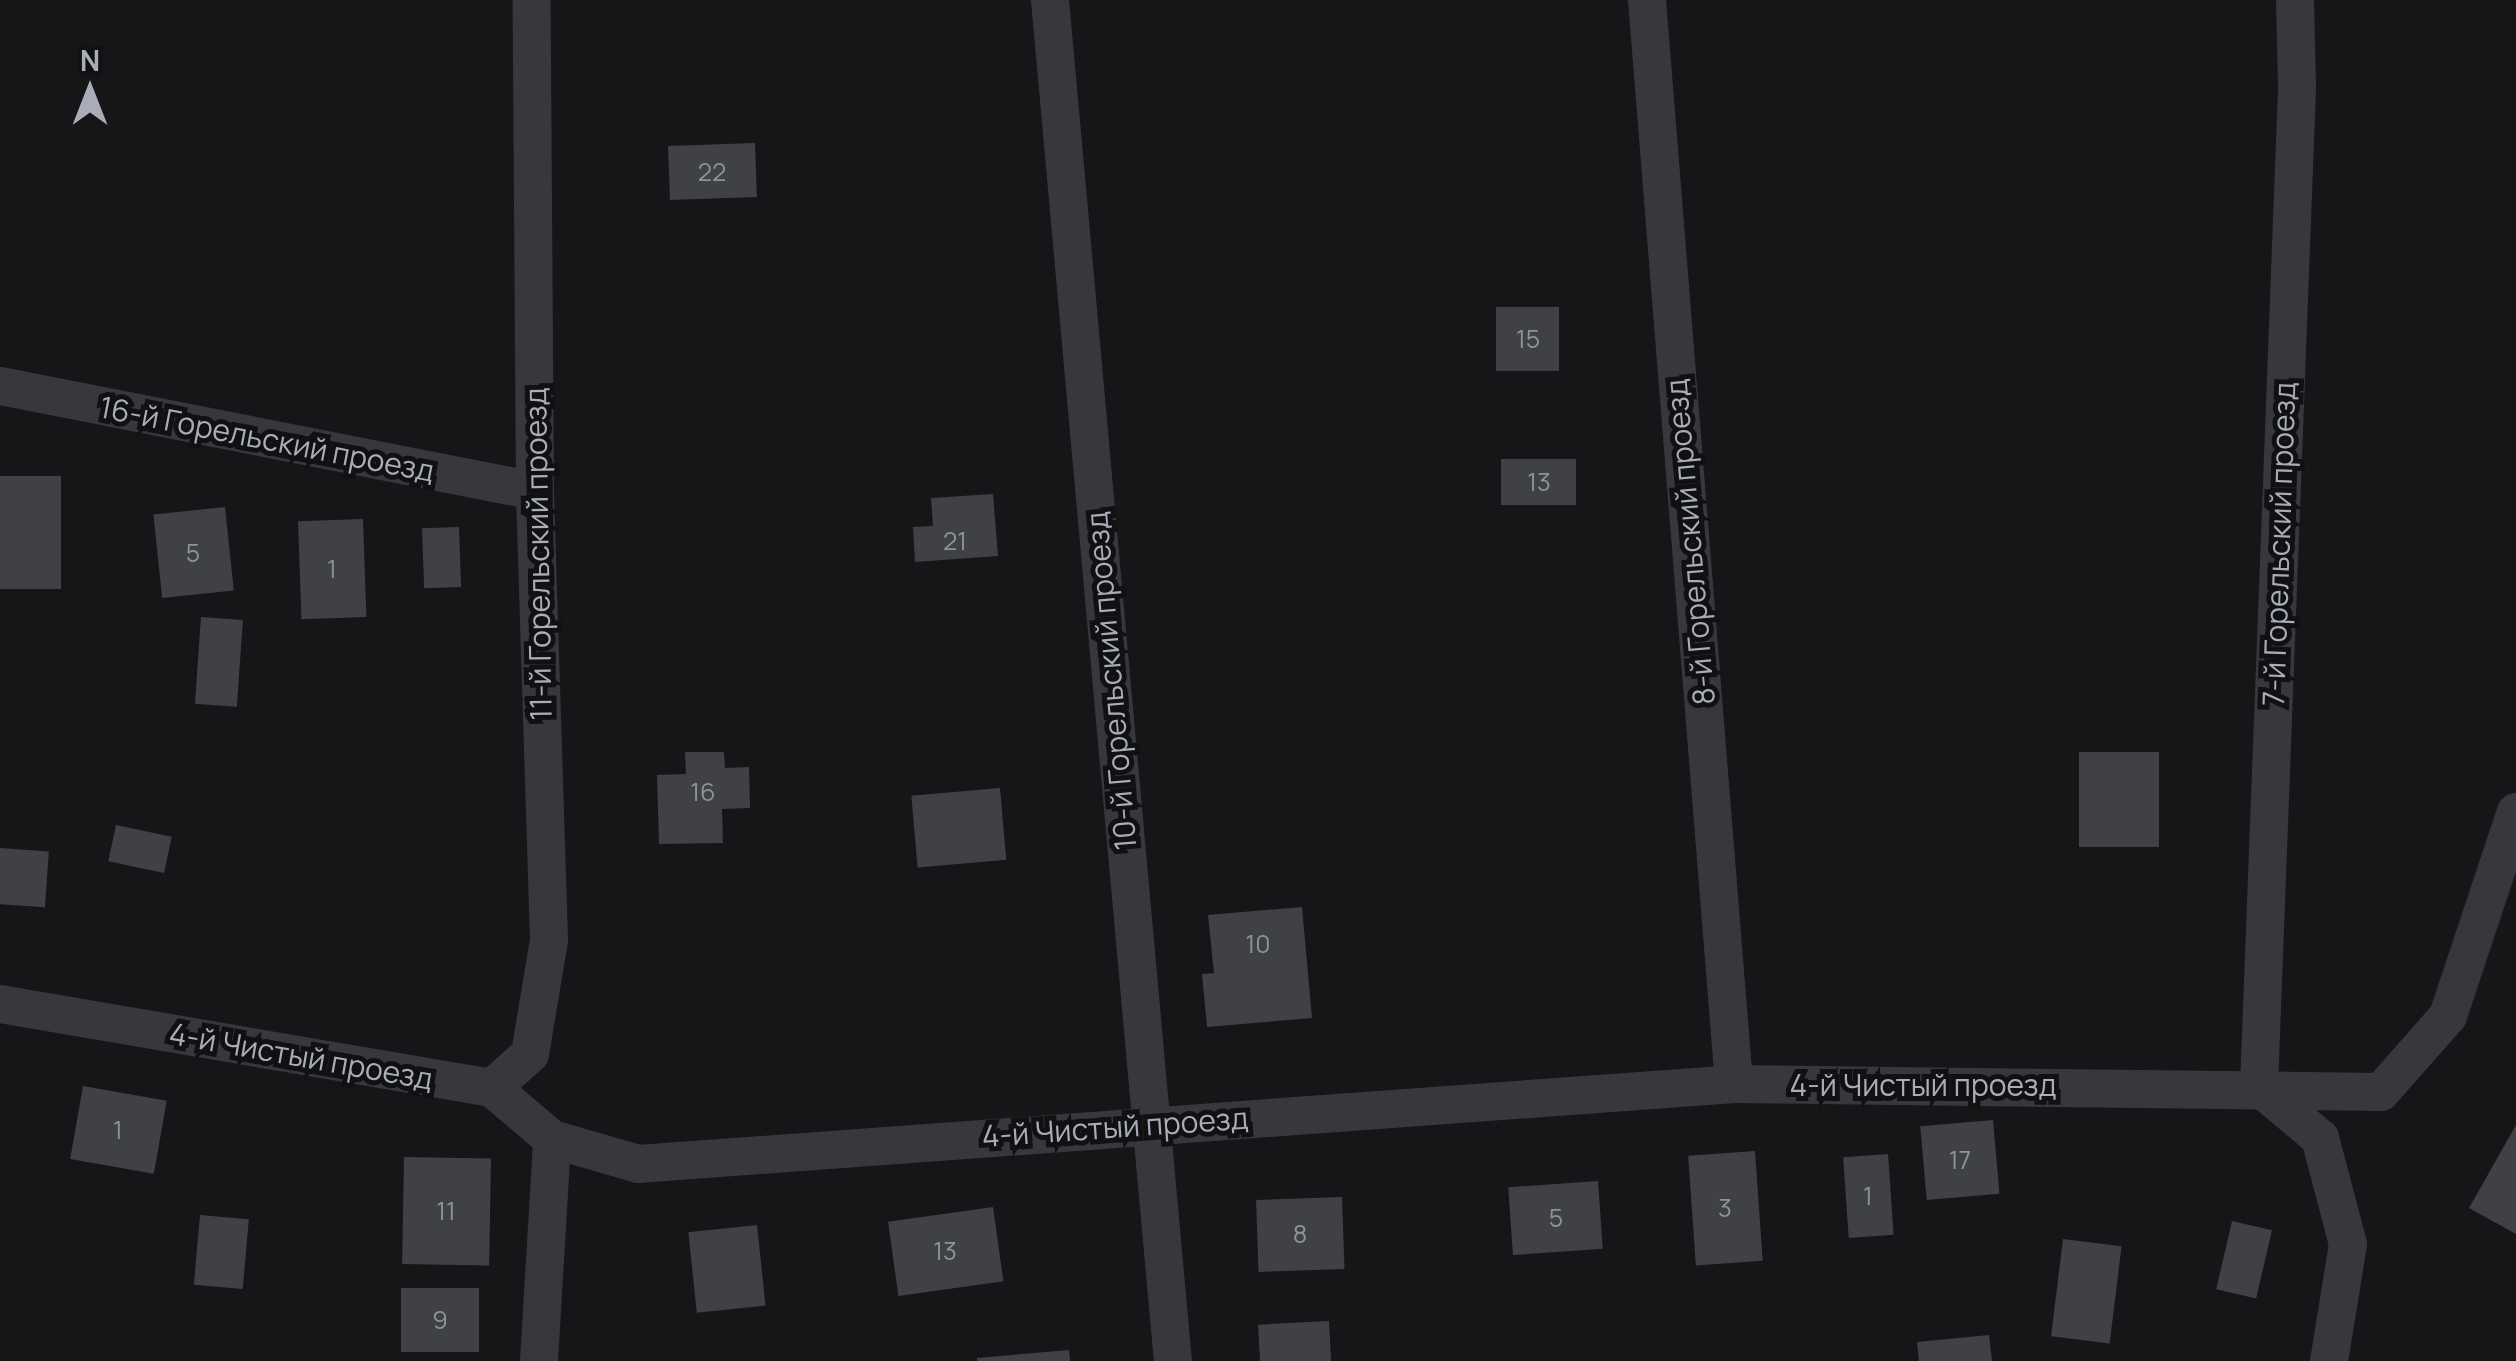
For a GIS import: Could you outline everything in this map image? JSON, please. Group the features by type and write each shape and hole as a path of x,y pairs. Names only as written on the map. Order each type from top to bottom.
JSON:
{"street":[{"name":"11-й Горельский проезд","path":"492,1088 530,1054 549,940 534,490 532,0"},
{"name":"10-й Горельский проезд","path":"1050,0 1173,1361"},
{"name":"8-й Горельский проезд","path":"1647,0 1734,1084"},
{"name":"7-й Горельский проезд","path":"2259,1087 2297,87 2296,0"},
{"name":"16-й Горельский проезд","path":"0,386 534,490"},
{"name":"4-й Чистый проезд","path":"0,1004 492,1088 552,1139 638,1164 1734,1084 2259,1087 2381,1092 2448,1016 2516,812"},
{"path":"2259,1087 2320,1138 2348,1244 2330,1361"},
{"path":"539,1361 552,1139"}],"building":[{"path":"755,143 757,197 670,200 668,146"},
{"path":"1496,307 1559,307 1559,371 1496,371"},
{"path":"1501,459 1576,459 1576,505 1501,505"},
{"path":"0,476 61,476 61,589 0,589"},
{"path":"993,494 998,556 915,562 913,527 933,526 931,498"},
{"path":"225,507 234,591 162,598 153,515"},
{"path":"363,519 366,617 301,619 298,521"},
{"path":"459,527 461,587 424,588 422,528"},
{"path":"201,617 243,620 237,707 195,704"},
{"path":"685,752 724,752 725,768 749,767 750,808 722,809 723,843 659,844 657,775 686,774"},
{"path":"2079,752 2159,752 2159,847 2079,847"},
{"path":"1000,788 1006,860 918,867 911,796"},
{"path":"116,825 172,837 164,873 108,861"},
{"path":"0,848 49,851 45,907 0,904"},
{"path":"1302,907 1312,1018 1207,1027 1202,974 1214,973 1208,915"},
{"path":"83,1086 167,1101 154,1174 70,1159"},
{"path":"1993,1120 1999,1194 1927,1200 1920,1126"},
{"path":"2516,1125 2516,1234 2469,1208"},
{"path":"1755,1151 1763,1261 1696,1265 1688,1156"},
{"path":"1888,1154 1894,1235 1849,1238 1843,1157"},
{"path":"404,1157 491,1159 489,1266 402,1264"},
{"path":"1598,1181 1603,1249 1513,1255 1508,1187"},
{"path":"1342,1197 1345,1269 1259,1272 1256,1200"},
{"path":"993,1207 1003,1281 898,1296 888,1222"},
{"path":"200,1215 249,1219 243,1289 194,1285"},
{"path":"2232,1221 2272,1230 2256,1298 2216,1289"},
{"path":"757,1225 765,1306 697,1313 688,1232"},
{"path":"2063,1239 2122,1246 2110,1343 2051,1336"},
{"path":"401,1288 479,1288 479,1352 401,1352"},
{"path":"1329,1321 1331,1361 1260,1361 1258,1325"},
{"path":"1989,1335 1992,1361 1919,1361 1917,1342"},
{"path":"1069,1350 1070,1361 977,1361 977,1358"}]}
